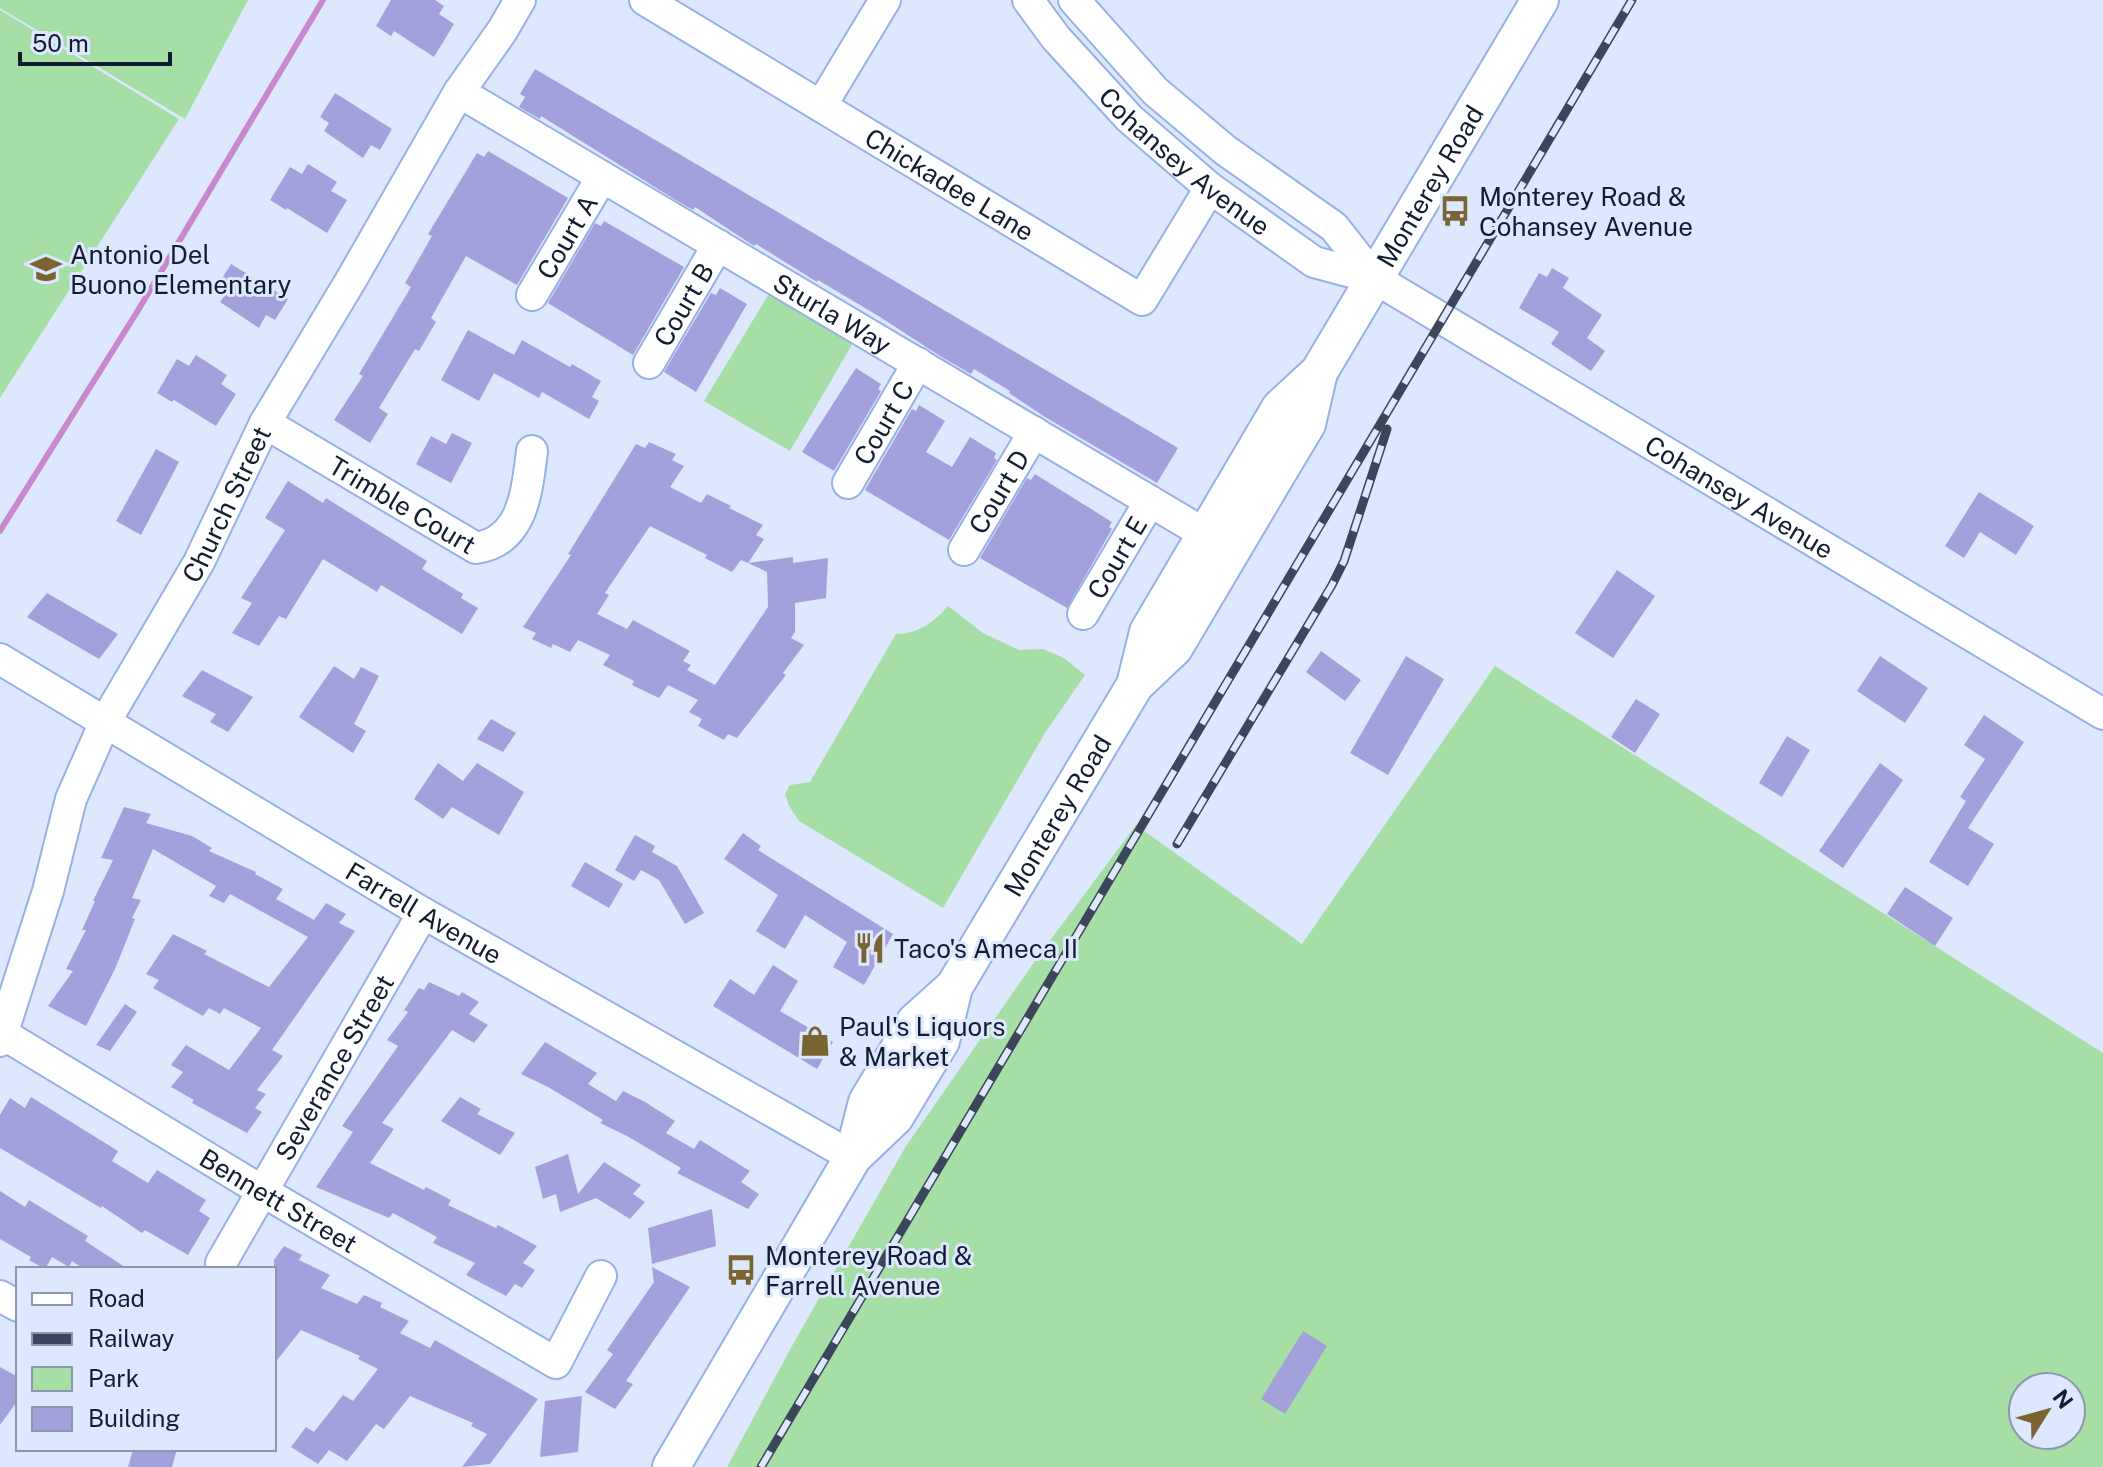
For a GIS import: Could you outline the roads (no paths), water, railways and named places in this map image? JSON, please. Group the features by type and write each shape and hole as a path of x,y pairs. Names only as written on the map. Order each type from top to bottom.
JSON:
{"main road":[{"name":"Monterey Road","path":"1135,685 1148,632 1280,408 1319,372 1540,0"},
{"name":"Monterey Road","path":"671,1467 853,1157 895,1117 937,1049 954,987 1135,685 1174,648 1307,424 1319,372"}],"street":[{"name":"Church Street","path":"2,1038 48,891 71,799 105,722 199,562 265,423 459,92 520,0"},
{"name":"Chickadee Lane","path":"645,0 1142,300 1210,188"},
{"path":"821,106 885,0"},
{"name":"Cohansey Avenue","path":"1028,0 1056,38 1129,118 1210,188 1314,262 1374,278 2103,714"},
{"name":"Cohansey Avenue","path":"1074,0 1155,91 1225,150 1334,227 1374,278"},
{"name":"Sturla Way","path":"459,92 1207,535"},
{"name":"Court A","path":"532,295 602,177"},
{"name":"Court B","path":"649,363 718,245"},
{"name":"Court C","path":"848,483 918,363"},
{"name":"Trimble Court","path":"265,423 476,548 492,546 505,535 525,504 532,451"},
{"name":"Court D","path":"964,550 1034,432"},
{"name":"Court E","path":"1083,614 1150,501"},
{"name":"Farrell Avenue","path":"6,662 423,913 853,1157"},
{"name":"Severance Street","path":"221,1263 423,913"},
{"name":"Bennett Street","path":"2,1038 556,1363 601,1276"}],"waterway":[{"path":"0,531 137,312 323,0"}],"railway":[{"path":"761,1467 1632,0"},
{"path":"1177,844 1332,585 1344,561 1387,429"}],"place":[{"name":"Monterey Road & Cohansey Avenue","path":"1455,211"},
{"name":"Antonio Del Buono Elementary","path":"46,269"},
{"name":"Taco's Ameca II","path":"870,948"},
{"name":"Paul's Liquors & Market","path":"815,1041"},
{"name":"Monterey Road & Farrell Avenue","path":"741,1270"}]}
